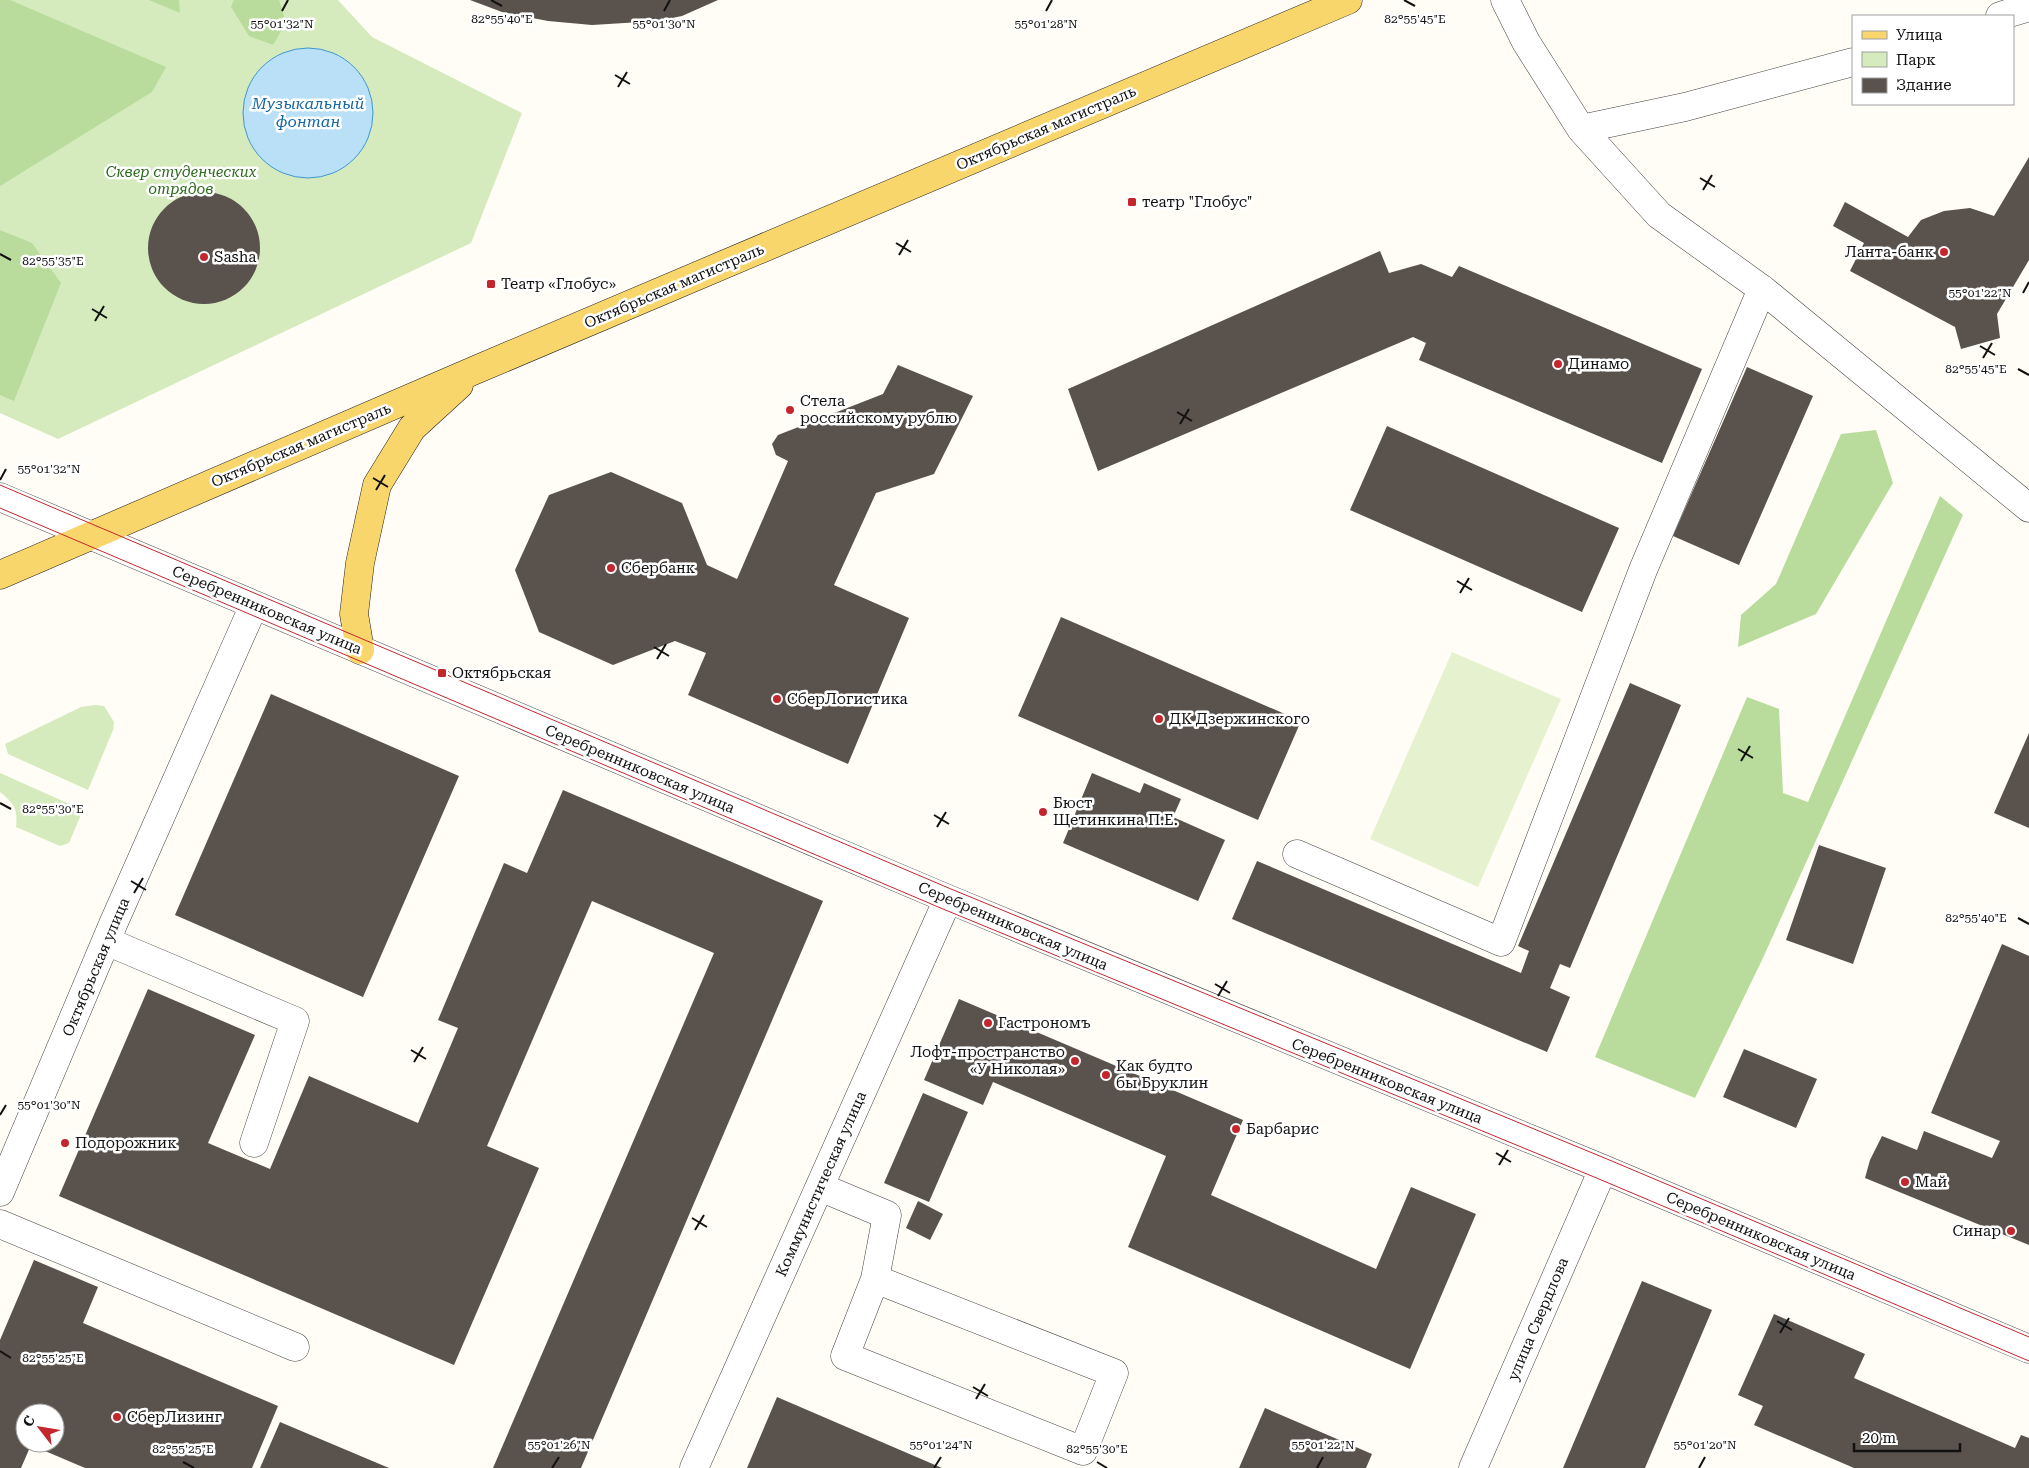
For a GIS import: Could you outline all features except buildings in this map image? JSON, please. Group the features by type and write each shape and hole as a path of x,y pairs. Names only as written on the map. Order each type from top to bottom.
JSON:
{"main road":[{"name":"Октябрьская магистраль","path":"0,575 473,371 1348,0"},
{"path":"360,650 354,614 360,563 377,485 412,428 473,371"}],"street":[{"path":"1505,0 1526,42 1580,129 1659,214 1762,288 2029,508"},
{"path":"2004,15 2028,8"},
{"path":"1580,129 1685,107 1852,62"},
{"path":"1297,854 1501,942 1643,570 1762,288"},
{"name":"Серебренниковская улица","path":"0,496 948,899 1603,1169 2029,1349"},
{"name":"Октябрьская улица","path":"0,1190 106,941 254,605"},
{"name":"Коммунистическая улица","path":"694,1468 948,899"},
{"path":"106,941 295,1021 254,1143"},
{"name":"улица Свердлова","path":"1473,1468 1603,1169"},
{"path":"820,1186 887,1216 876,1279 845,1356 1083,1451 1114,1373 876,1279"},
{"path":"0,1224 295,1348"}],"green space":[{"name":"Сквер студенческих отрядов","path":"0,0 338,0 372,37 522,113 471,243 58,439 0,413"},
{"path":"0,0 10,0 166,67 152,92 0,186"},
{"path":"149,0 179,0 180,13"},
{"path":"234,0 279,0 286,23 273,45 249,36 231,7"},
{"path":"0,230 32,243 61,283 14,401 0,395"},
{"path":"1876,430 1893,483 1816,614 1738,647 1741,615 1776,584 1841,434"},
{"path":"1940,496 1963,515 1762,960 1695,1098 1595,1057 1747,697 1779,709 1783,793 1808,802"},
{"path":"1452,652 1561,699 1478,887 1370,839"},
{"path":"104,706 114,722 113,730 88,790 8,754 5,744 81,707"},
{"path":"0,773 83,810 69,843 60,846 16,827 16,811 9,800 0,792"}],"water":[{"name":"Музыкальный фонтан","path":"308,48 321,49 333,53 354,67 368,88 372,100 372,126 368,138 354,159 333,173 321,177 308,178 295,177 283,173 262,159 248,138 244,126 243,113 244,100 248,88 262,67 283,53 295,49"}],"tram line":[{"path":"0,485 951,889 1607,1159 2029,1337"},
{"path":"0,508 943,909 1599,1179 2029,1361"}],"place":[{"name":"театр \"Глобус\"","path":"1132,202"},
{"name":"Ланта-банк","path":"1944,252"},
{"name":"Sasha","path":"204,257"},
{"name":"Театр «Глобус»","path":"491,284"},
{"name":"Динамо","path":"1558,364"},
{"name":"Стела российскому рублю","path":"790,410"},
{"name":"Сбербанк","path":"611,568"},
{"name":"Октябрьская","path":"442,673"},
{"name":"СберЛогистика","path":"777,699"},
{"name":"ДК Дзержинского","path":"1159,719"},
{"name":"Бюст Щетинкина П.Е.","path":"1043,812"},
{"name":"Гастрономъ","path":"988,1023"},
{"name":"Лофт-пространство «У Николая»","path":"1075,1061"},
{"name":"Как будто бы Бруклин","path":"1106,1075"},
{"name":"Барбарис","path":"1236,1129"},
{"name":"Подорожник","path":"65,1143"},
{"name":"Май","path":"1905,1182"},
{"name":"Синар","path":"2011,1231"},
{"name":"СберЛизинг","path":"117,1417"}]}
